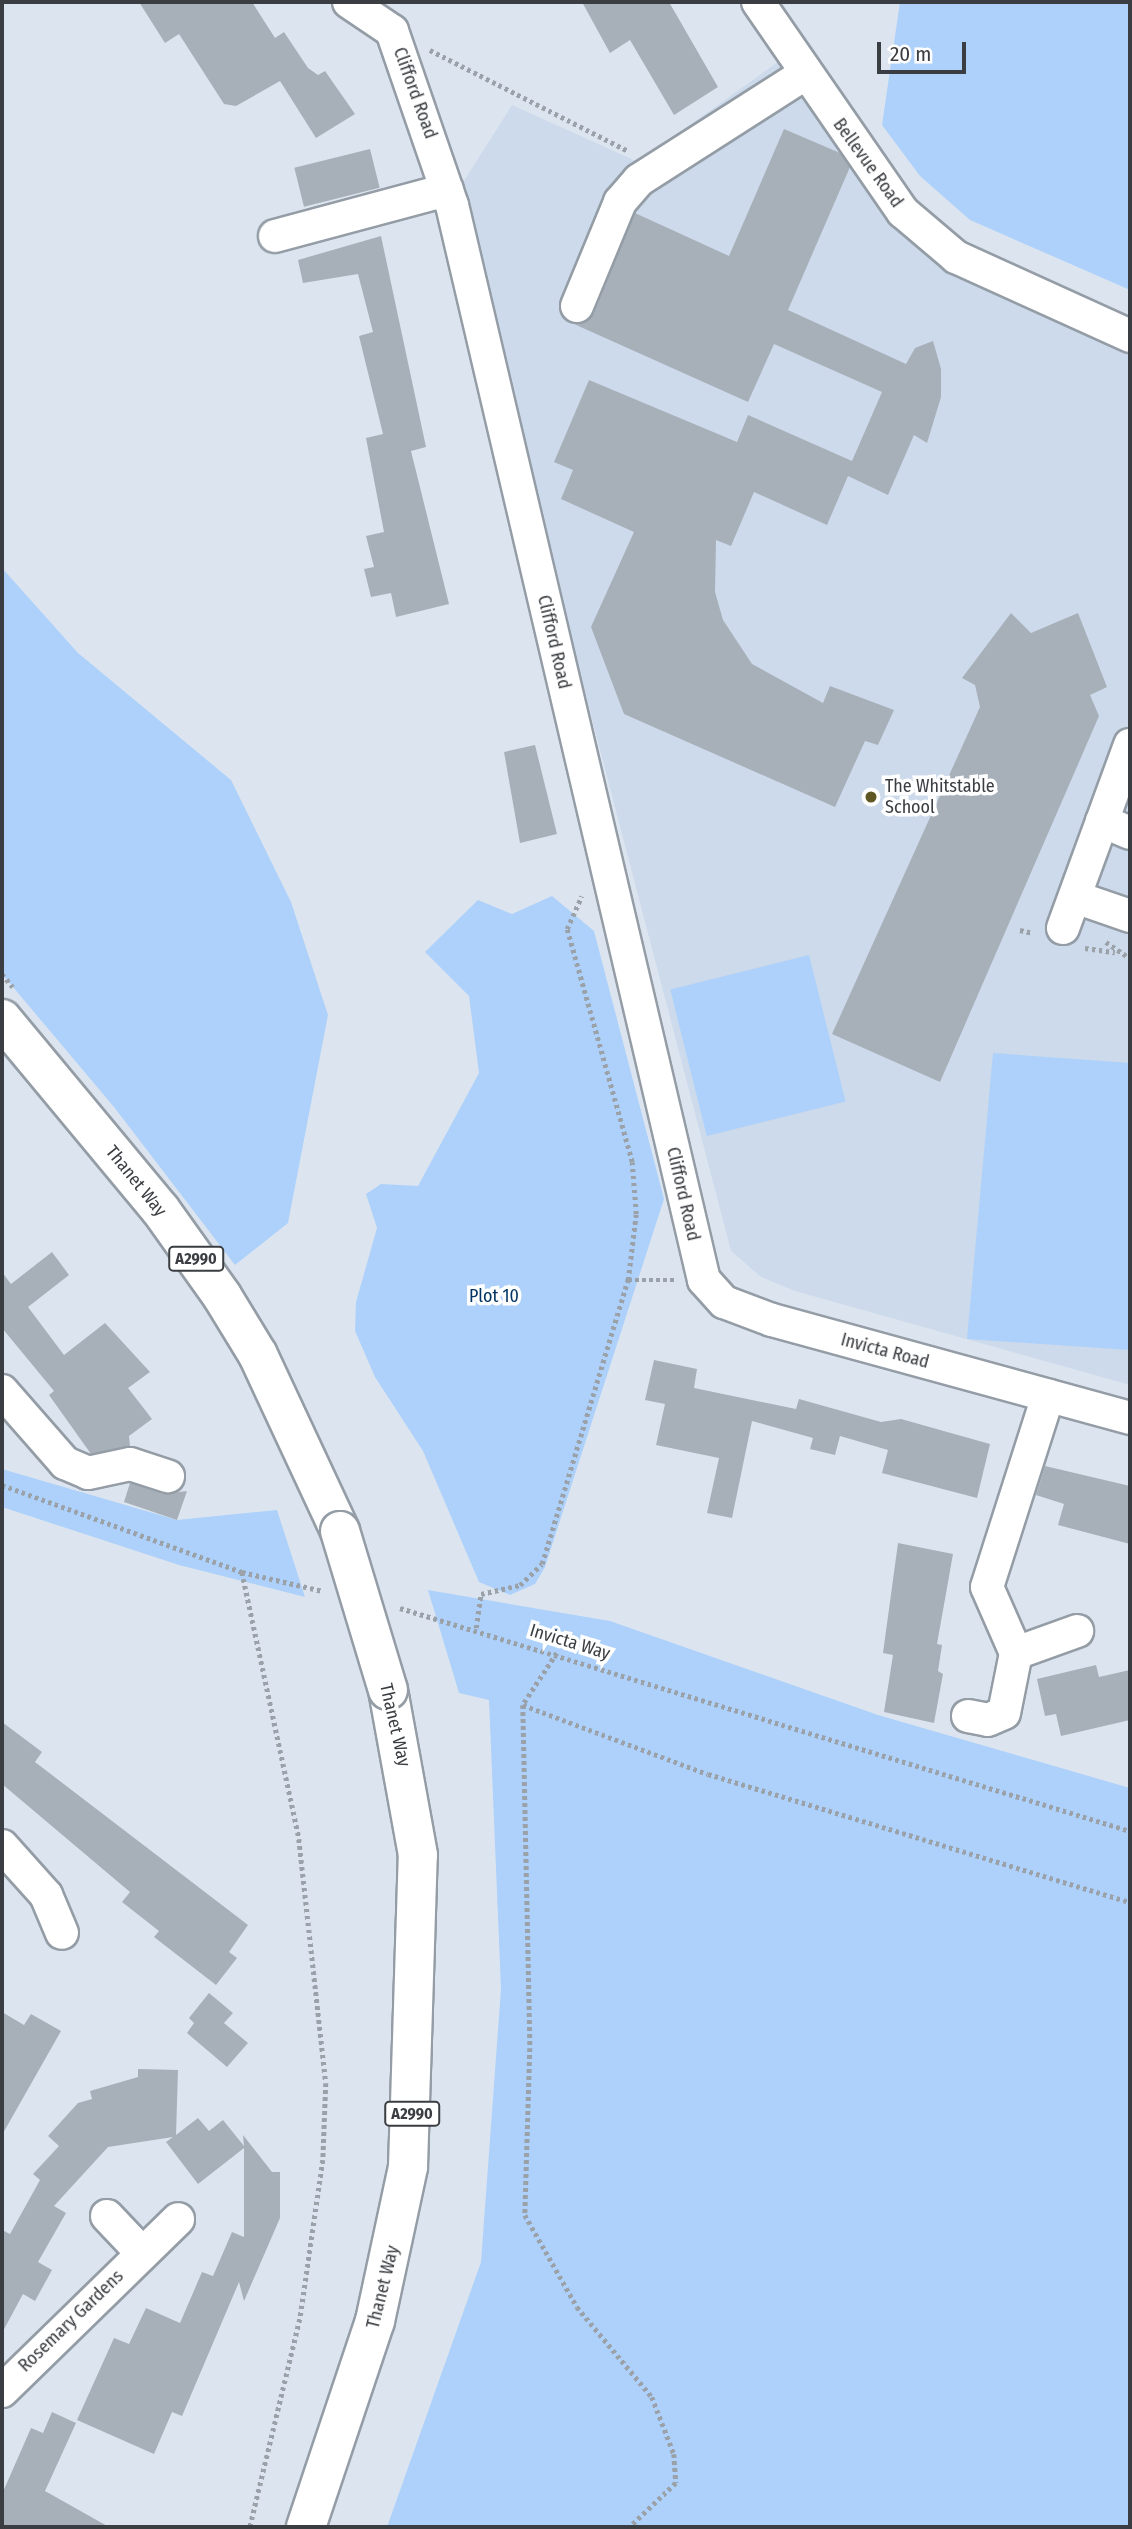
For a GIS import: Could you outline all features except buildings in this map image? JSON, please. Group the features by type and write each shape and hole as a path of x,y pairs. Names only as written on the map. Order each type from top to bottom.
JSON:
{"main road":[{"name":"Thanet Way","path":"2,1019 160,1209 222,1296 258,1355 340,1531 387,1690 418,1855 408,2167 375,2321 306,2527"}],"street":[{"name":"Clifford Road","path":"349,2 392,30 447,190 609,873 714,1291"},
{"name":"Bellevue Road","path":"758,2 805,74 903,212 956,257 1130,336"},
{"path":"577,306 621,202 639,180 805,74"},
{"path":"275,236 447,190"},
{"path":"1063,928 1074,897 1116,827 1130,745"},
{"path":"1074,897 1130,916"},
{"name":"Invicta Road","path":"714,1291 1130,1418"},
{"path":"2,1391 65,1464 88,1473 130,1464 168,1476"},
{"path":"968,1716 988,1720 1004,1713 1016,1653 987,1587 1048,1395"},
{"path":"1016,1653 1077,1631"},
{"path":"2,1846 46,1895 62,1933"},
{"path":"107,2216 142,2253"},
{"name":"Rosemary Gardens","path":"2,2391 178,2218"}],"path":[{"path":"392,30 636,155"},
{"path":"476,1628 481,1594 520,1585 542,1564 628,1280 636,1214 632,1162 567,929 573,907 609,873"},
{"path":"1063,928 1130,958"},
{"path":"628,1280 714,1291"},
{"path":"2,1485 242,1572 333,1593"},
{"path":"242,1572 299,1839 326,2083 323,2160 300,2319 250,2527"},
{"name":"Invicta Way","path":"385,1605 476,1628 1130,1831"},
{"path":"557,1653 523,1705 530,2048 525,2215 577,2307 652,2397 674,2454 676,2483 631,2527"},
{"path":"523,1705 708,1774 1130,1902"}],"shaded area":[{"name":"The Whitstable School","path":"796,49 907,215 1130,344 1130,1385 795,1291 761,1277 731,1251 455,195 512,105 638,162"}],"green space":[{"path":"900,2 1130,2 1130,290 970,220 920,176 882,125"},
{"path":"2,568 78,653 231,780 291,902 328,1015 288,1223 235,1265 114,1107 2,974"},
{"name":"Plot 10","path":"552,896 594,931 664,1199 545,1567 535,1584 510,1595 479,1582 423,1451 375,1377 355,1331 356,1302 377,1228 366,1194 381,1184 418,1186 479,1073 469,996 425,952 478,900 512,914"},
{"path":"809,955 846,1102 707,1136 670,990"},
{"path":"993,1053 1130,1063 1130,1350 967,1339"},
{"path":"2,1469 177,1520 277,1510 305,1597 179,1565 2,1507"},
{"path":"428,1590 610,1621 878,1715 1130,1788 1130,2527 387,2527 481,2262 501,1989 489,1700 459,1693"}],"place":[{"name":"The Whitstable School","path":"871,797"}]}
